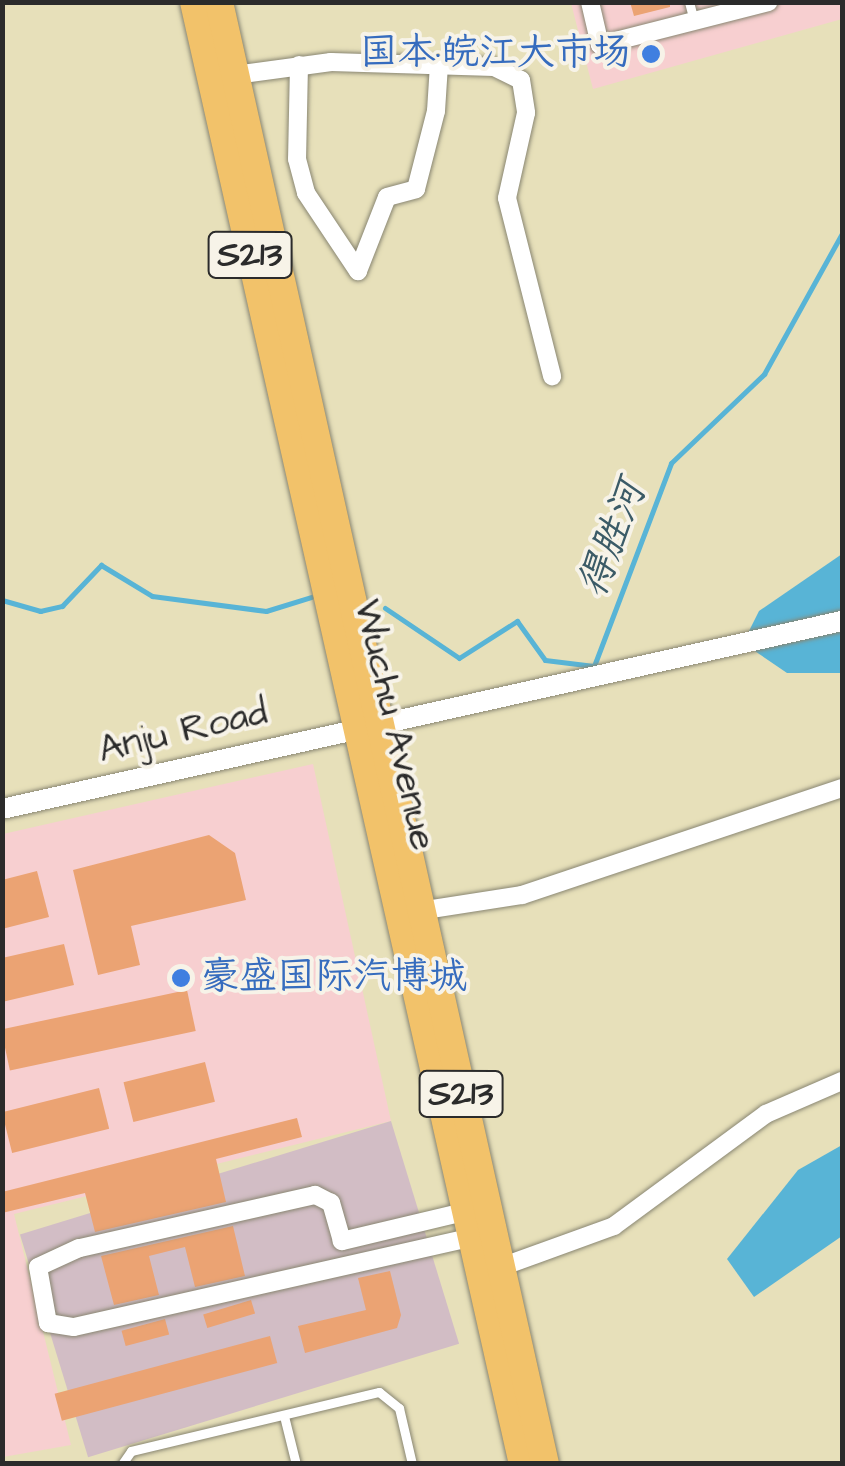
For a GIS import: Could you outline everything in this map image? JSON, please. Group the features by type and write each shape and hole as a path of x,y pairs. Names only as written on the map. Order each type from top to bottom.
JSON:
{"highway":[{"name":"Wuchu Avenue","path":"194,2 353,660 523,1464"},
{"name":"Wuchu Avenue","path":"219,2 318,505"},
{"name":"Wuchu Avenue","path":"367,726 419,911 545,1464"}],"street":[{"path":"590,2 600,45 768,2"},
{"path":"235,75 299,65 439,66 506,70 525,88 507,198 552,376"},
{"path":"299,65 297,158 306,193 358,271 388,197 416,189 436,111 439,66"},
{"name":"Anju Road","path":"2,809 842,621"},
{"path":"419,911 522,896 842,788"},
{"path":"501,1267 614,1226 766,1114 842,1080"},
{"path":"314,1195 332,1202 342,1242 471,1224 74,1327 48,1323 38,1267 79,1248 314,1195"}],"lane":[{"path":"689,2 694,22"},
{"path":"122,1464 131,1451 386,1394 399,1408 412,1464"},
{"path":"284,1416 296,1464"}],"shaded area":[{"name":"国本·皖江大市场","path":"571,3 842,3 842,19 593,89"},
{"name":"豪盛国际汽博城","path":"313,764 391,1121 14,1214 71,1445 3,1457 3,834"},
{"path":"391,1121 459,1344 88,1457 20,1234"}],"water":[{"path":"842,554 842,673 787,673 743,643 759,611"},
{"path":"842,1145 842,1236 754,1297 727,1259 798,1170"}],"building":[{"path":"630,2 670,2 670,7 634,16"},
{"path":"209,835 235,853 246,900 131,926 140,965 98,975 73,870"},
{"path":"37,871 49,917 2,929 2,880"},
{"path":"64,944 74,985 2,1002 2,958"},
{"path":"187,990 196,1031 10,1071 2,1029"},
{"path":"205,1062 215,1102 133,1122 123,1082"},
{"path":"99,1088 109,1129 12,1153 2,1112"},
{"path":"297,1118 302,1137 216,1159 226,1202 95,1232 85,1193 2,1213 2,1192"},
{"path":"233,1226 245,1276 195,1287 185,1247 149,1256 159,1295 114,1305 101,1256"},
{"path":"390,1271 401,1315 397,1328 305,1353 298,1326 366,1310 358,1278"},
{"path":"251,1300 255,1313 207,1328 203,1315"},
{"path":"165,1319 169,1334 126,1346 122,1331"},
{"path":"270,1336 277,1363 62,1421 55,1394"}],"waterway":[{"name":"得胜河","path":"385,608 459,658 517,621 545,660 594,666 671,463 764,374 842,233"},
{"name":"得胜河","path":"2,600 40,611 62,606 101,565 152,596 266,611 311,597"}],"place":[{"name":"国本·皖江大市场","path":"651,54"},
{"name":"豪盛国际汽博城","path":"181,978"}]}
